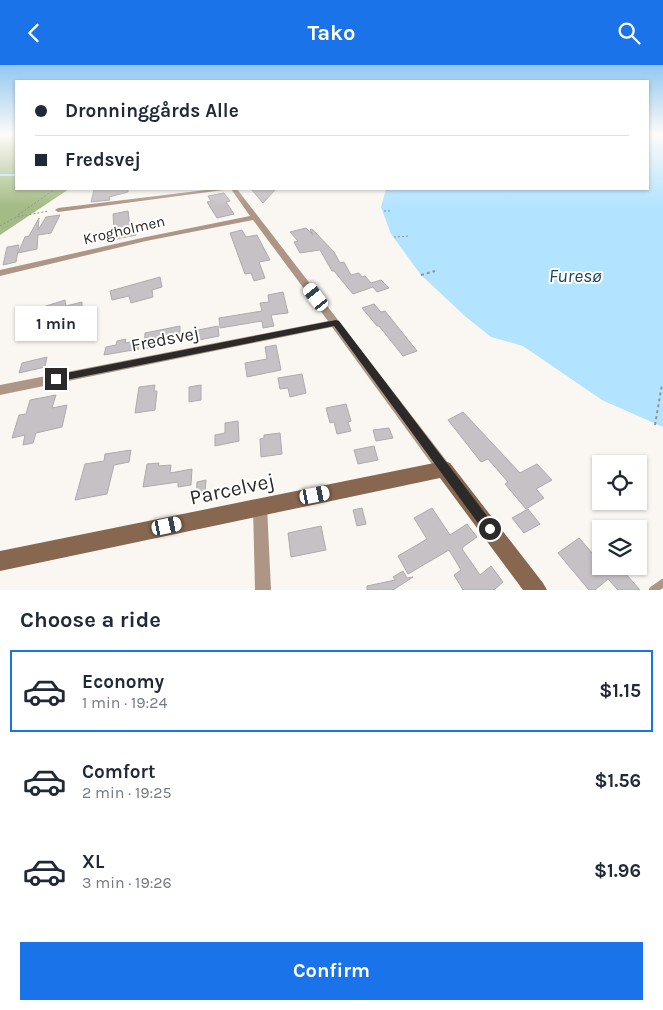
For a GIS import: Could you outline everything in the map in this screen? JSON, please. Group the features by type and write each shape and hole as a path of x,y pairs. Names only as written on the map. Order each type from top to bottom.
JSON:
{"street":[{"path":"58,210 220,190"},
{"path":"235,190 536,590"},
{"name":"Krogholmen","path":"0,273 146,239 255,217"},
{"name":"Fredsvej","path":"0,389 336,323"},
{"name":"Parcelvej","path":"0,561 444,469"},
{"path":"260,506 263,590"}],"lane":[{"path":"653,590 663,583"}],"path":[{"path":"0,226 54,190"},
{"path":"384,211 390,211 389,209"},
{"path":"16,217 58,210"},
{"path":"394,237 410,235"},
{"path":"421,275 435,271"},
{"path":"655,425 662,384"}],"green space":[{"path":"0,158 15,158 15,190 68,190 0,235"}],"water":[{"name":"Furesø","path":"649,158 663,158 663,427 602,400 523,346 491,337 466,317 421,275 391,234 381,207 386,190 649,190"}],"building":[{"path":"94,190 128,190 128,192 109,197 110,200 91,202"},
{"path":"252,190 275,190 263,203"},
{"path":"224,193 230,201 226,202 234,214 217,218 207,202 211,201 208,196"},
{"path":"128,211 130,227 135,226 136,235 111,240 110,231 114,230 113,214"},
{"path":"60,215 51,233 38,235 37,249 18,253 25,237 29,236 39,218 38,230 46,217"},
{"path":"306,228 313,235 310,230 312,229 334,252 340,263 344,262 351,275 359,273 362,277 365,276 371,283 381,280 389,288 377,292 373,287 353,294 332,271 320,250 300,253 294,242 298,241 290,232"},
{"path":"242,230 246,237 257,235 270,260 259,262 265,278 254,281 251,273 245,274 230,233"},
{"path":"19,245 16,262 3,265 7,247"},
{"path":"160,277 162,287 152,290 153,297 131,303 129,296 112,300 110,291"},
{"path":"283,292 288,313 271,315 274,326 263,328 262,321 220,328 219,318 262,311 260,303 269,302 268,295"},
{"path":"65,300 66,306 82,302 82,310 72,313 73,317 59,322 58,315 32,323 31,315 43,311 43,307"},
{"path":"374,304 381,312 385,311 417,351 403,356 362,308"},
{"path":"180,326 180,335 156,339 155,347 144,349 145,333"},
{"path":"218,326 219,336 199,340 198,330"},
{"path":"126,339 125,343 137,341 139,349 104,355 106,347 116,345 117,341"},
{"path":"276,345 281,370 247,377 245,363 267,359 265,347"},
{"path":"47,357 45,367 19,373 22,363"},
{"path":"302,374 306,393 290,397 288,388 280,389 278,378"},
{"path":"155,385 154,391 157,391 155,410 135,413 139,387"},
{"path":"201,385 201,400 189,402 189,387"},
{"path":"56,395 52,408 67,405 62,427 36,433 33,443 23,445 25,435 12,438 19,415 26,414 30,400"},
{"path":"346,404 351,421 348,422 351,431 337,434 334,422 330,423 326,408"},
{"path":"463,412 520,473 537,464 552,480 536,489 544,498 526,509 505,484 508,482 488,459 481,462 448,420"},
{"path":"238,421 239,441 215,446 215,435 225,433 225,423"},
{"path":"389,428 393,438 376,441 373,430"},
{"path":"280,433 282,454 261,457 260,439 264,438 264,435"},
{"path":"374,446 378,460 358,464 354,450"},
{"path":"131,450 129,462 114,465 107,494 75,500 85,464 104,461 105,454"},
{"path":"159,463 158,466 171,465 170,473 192,469 191,485 178,487 178,482 143,487 147,464"},
{"path":"206,480 205,495 196,497 197,482"},
{"path":"362,508 366,524 357,526 353,510"},
{"path":"432,508 450,535 467,524 477,537 462,549 480,575 491,566 503,582 494,590 463,590 454,575 461,570 449,550 408,574 398,556 427,539 414,518"},
{"path":"528,509 540,524 524,533 512,518"},
{"path":"321,526 326,550 291,557 288,533"},
{"path":"579,538 592,553 592,575 627,575 640,590 618,590 608,579 595,590 589,590 558,553"},
{"path":"403,571 407,578 413,577 393,590 367,590 367,586 395,580 393,577"}],"waterway":[{"path":"0,175 15,175"}],"route":[{"path":"56,379 336,323 490,529"}]}
